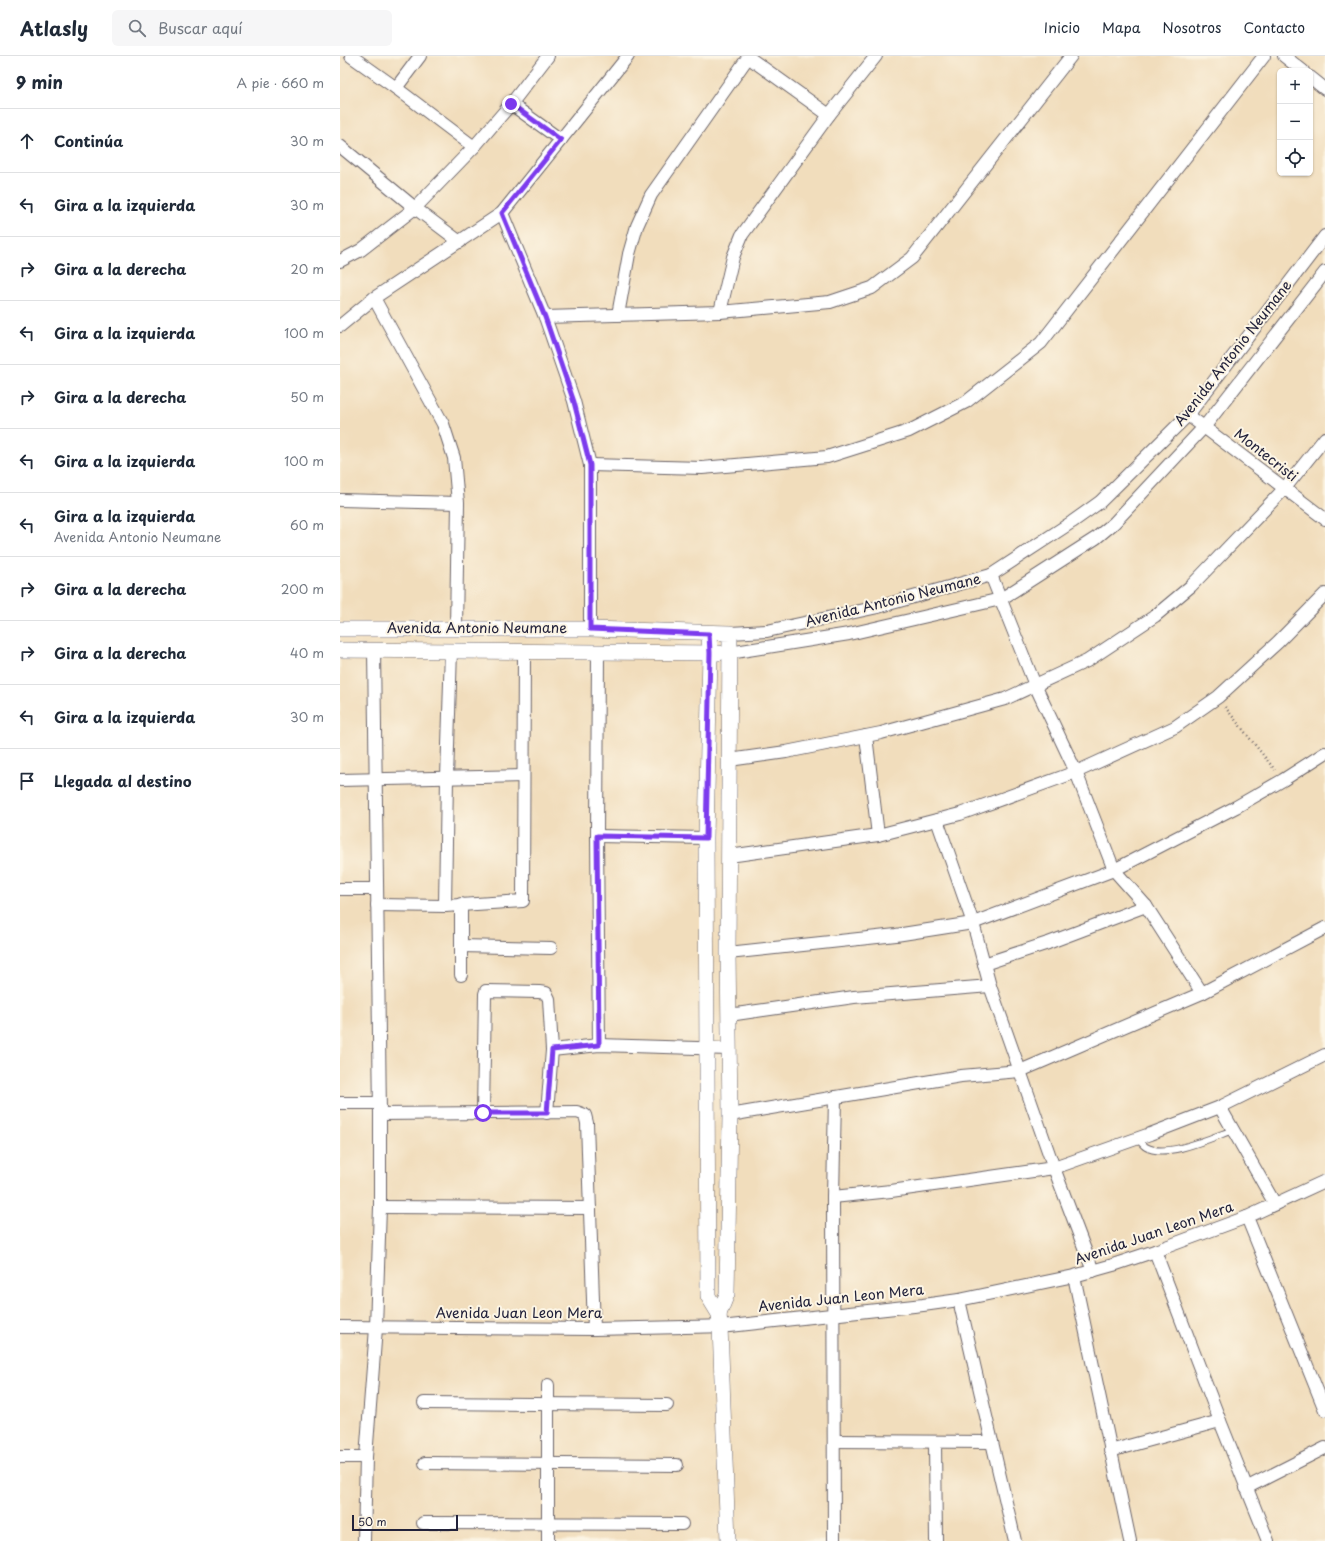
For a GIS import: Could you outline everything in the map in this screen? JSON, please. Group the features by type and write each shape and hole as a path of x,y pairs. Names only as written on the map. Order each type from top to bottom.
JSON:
{"street":[{"path":"351,56 474,147"},
{"path":"396,88 420,56"},
{"path":"340,261 361,250 415,208 474,147 511,104 548,56"},
{"path":"340,326 374,298 502,213 628,56"},
{"path":"720,312 733,257 742,235 829,115 876,56"},
{"path":"545,317 720,312 830,302 872,288 912,258 1071,56"},
{"path":"590,465 702,468 826,457 909,431 966,402 1040,342 1264,56"},
{"path":"1284,56 1299,68"},
{"path":"618,314 629,254 637,226 651,195 749,57 829,115"},
{"path":"1313,79 1325,88"},
{"path":"511,104 561,140"},
{"path":"340,146 415,208 460,242"},
{"path":"502,213 545,317 574,402 590,465 590,629"},
{"name":"Avenida Antonio Neumane","path":"340,629 590,629 709,634 767,630 878,606 991,575 1100,502 1188,415 1325,236"},
{"name":"Avenida Antonio Neumane","path":"340,650 598,651 729,654 849,634 1001,599 1096,538 1114,524 1205,426 1325,272"},
{"path":"374,298 443,424 454,458 458,502 456,628"},
{"name":"Montecristi","path":"1188,415 1205,426 1325,519"},
{"path":"729,760 786,752 866,736 1005,699 1087,661 1155,616 1191,586 1285,488 1325,438"},
{"path":"340,500 458,502"},
{"path":"991,575 1035,685 1076,772 1114,870 1146,906 1202,993"},
{"path":"729,856 878,835 960,814 1076,772 1175,727 1218,697 1278,642 1325,594"},
{"path":"728,1541 720,1320 727,1294 730,1115 728,953 730,633"},
{"path":"709,634 710,653 706,838 708,1296 720,1320"},
{"path":"364,1541 366,1457 376,1328 380,1207 374,650"},
{"path":"445,906 451,650"},
{"path":"377,905 445,906 523,901 524,651"},
{"path":"598,651 597,836 599,1045"},
{"path":"866,736 878,835"},
{"path":"728,953 896,935 973,923 1114,870 1236,807 1283,780 1325,753"},
{"path":"340,780 523,776"},
{"path":"938,820 973,923 990,986 1054,1168 1094,1271"},
{"path":"597,836 706,838"},
{"path":"340,889 377,889"},
{"path":"461,904 461,975"},
{"path":"984,964 1048,943 1146,906"},
{"path":"730,1115 961,1076 1020,1071 1202,993 1323,932"},
{"path":"461,946 551,948"},
{"path":"729,1016 854,997 990,986"},
{"path":"483,1113 484,994 486,991 546,993 549,1000 552,1050 547,1113"},
{"path":"552,1050 599,1045 729,1049"},
{"path":"833,1197 891,1192 1054,1168 1220,1106 1325,1056"},
{"path":"834,1541 833,1197 835,1097"},
{"path":"340,1103 380,1108 483,1113 577,1112 585,1115 587,1123 594,1329"},
{"path":"1220,1106 1275,1204"},
{"name":"Avenida Juan Leon Mera","path":"340,1327 594,1329 834,1314 959,1300 1094,1271 1155,1251 1247,1217 1323,1185"},
{"path":"380,1207 590,1208"},
{"path":"1247,1217 1325,1410"},
{"path":"1155,1251 1246,1488 1268,1541"},
{"path":"1074,1276 1130,1541"},
{"path":"959,1300 1015,1541"},
{"path":"548,1385 548,1541"},
{"path":"424,1403 667,1405"},
{"path":"1110,1450 1220,1421"},
{"path":"834,1442 992,1442"},
{"path":"935,1442 936,1541"},
{"path":"1246,1488 1325,1448"},
{"path":"340,1457 366,1457"},
{"path":"425,1463 677,1465"},
{"path":"424,1523 682,1524"}],"lane":[{"path":"1137,1138 1147,1147 1157,1150 1169,1150 1182,1148 1234,1130"}],"path":[{"path":"1218,697 1283,780"}],"route":[{"path":"483,1113 547,1113 552,1050 599,1045 597,836 706,838 710,653 709,634 590,629 590,465 574,402 545,317 502,213 561,140 511,104"}]}
